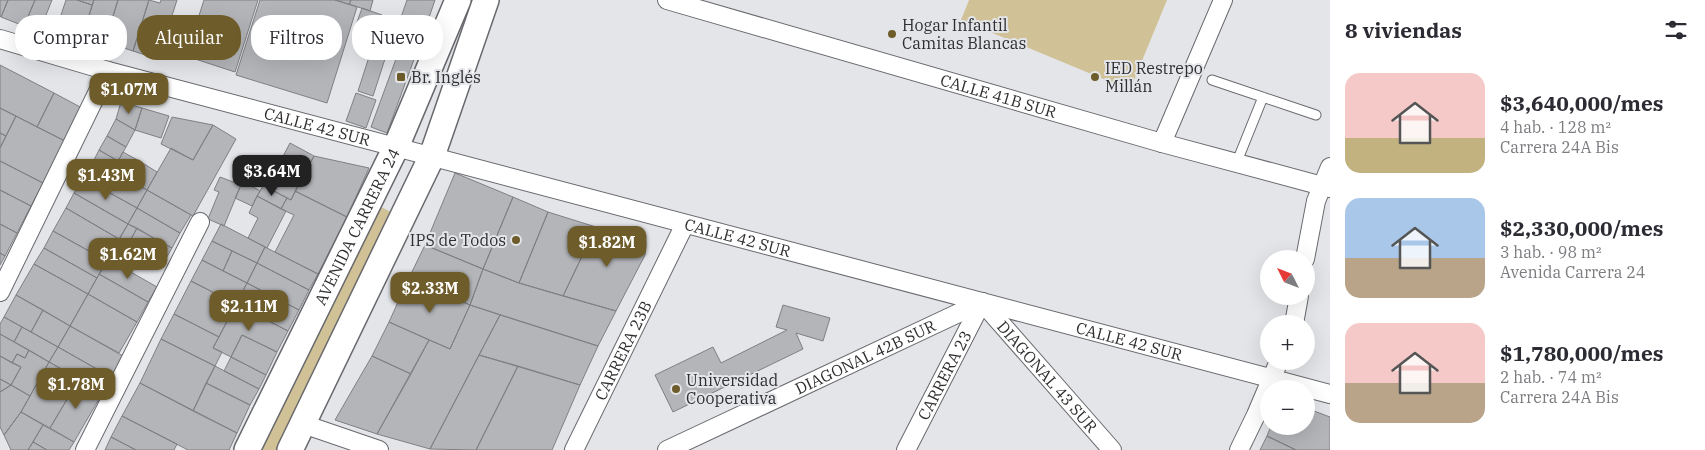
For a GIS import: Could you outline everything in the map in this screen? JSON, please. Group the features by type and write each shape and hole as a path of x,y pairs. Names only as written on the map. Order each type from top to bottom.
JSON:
{"main road":[{"name":"AVENIDA CARRERA 24","path":"247,450 396,147 458,0"},
{"path":"290,450 432,156 486,0"}],"street":[{"name":"CALLE 41B SUR","path":"668,0 1162,143 1326,187"},
{"path":"1162,143 1223,0"},
{"name":"CALLE 42 SUR","path":"0,39 108,71 1330,394"},
{"path":"0,292 108,71"},
{"path":"1306,250 1316,202 1326,187 1330,167"},
{"path":"85,450 200,222"},
{"name":"CARRERA 23B","path":"574,450 685,224"},
{"name":"DIAGONAL 42B SUR","path":"667,450 691,444 982,302"},
{"name":"CARRERA 23","path":"906,450 982,302"},
{"name":"DIAGONAL 43 SUR","path":"982,302 1112,450"},
{"path":"1239,450 1276,370"},
{"path":"302,424 379,450"}],"lane":[{"path":"1212,80 1316,116"},
{"path":"1236,164 1263,97"}],"shaded area":[{"path":"969,0 1167,0 1130,90 961,20"},
{"path":"379,206 393,213 278,450 260,450"}],"building":[{"path":"0,0 8,0 1,17 0,16"},
{"path":"8,0 35,0 29,15 15,15 15,22 1,17"},
{"path":"35,0 52,0 46,15 29,15"},
{"path":"66,0 77,0 92,5 89,15 61,15"},
{"path":"77,0 94,0 92,5"},
{"path":"94,0 118,0 113,15 89,15"},
{"path":"118,0 149,0 144,15 137,15 137,38 133,51 127,49 127,15 113,15"},
{"path":"149,0 160,3 161,0 177,0 172,15 144,15"},
{"path":"204,0 258,0 253,15 251,15 251,22 241,53 241,15 199,15"},
{"path":"260,0 335,0 357,7 354,15 352,15 352,23 342,55 342,15 255,15"},
{"path":"335,0 351,0 349,4"},
{"path":"351,0 373,0 370,11 349,4"},
{"path":"407,0 435,0 430,15 402,15"},
{"path":"362,8 382,15 360,15"},
{"path":"251,28 251,60 340,60 327,103 236,75"},
{"path":"137,38 137,52 133,51"},
{"path":"198,60 239,60 235,72"},
{"path":"368,60 385,60 373,96 358,91"},
{"path":"396,60 414,60 387,133 371,127"},
{"path":"0,65 54,93 37,127 0,108"},
{"path":"54,93 82,108 65,141 37,127"},
{"path":"356,93 376,100 366,128 346,121"},
{"path":"121,102 142,108 135,130 116,119"},
{"path":"0,108 16,116 6,136 0,133"},
{"path":"142,108 169,116 161,138 135,130"},
{"path":"16,116 65,141 43,183 0,161 0,148"},
{"path":"172,117 213,125 193,160 161,144"},
{"path":"116,119 135,130 126,147 107,136"},
{"path":"213,125 236,139 193,216 147,190 171,148 193,160"},
{"path":"0,133 6,136 0,148"},
{"path":"107,136 126,147 118,161 99,150"},
{"path":"290,143 314,156 291,200 267,187"},
{"path":"99,150 118,161 123,152 141,162 130,181 94,160"},
{"path":"314,156 369,168 347,217 295,191"},
{"path":"94,160 147,190 137,208 83,178"},
{"path":"0,161 43,183 31,206 0,190"},
{"path":"141,162 157,172 147,190 130,181"},
{"path":"455,173 513,197 483,269 425,245"},
{"path":"220,177 241,185 224,226 208,219 219,192 214,190"},
{"path":"83,178 137,208 128,224 74,193"},
{"path":"243,181 260,191 252,206 235,198"},
{"path":"263,186 287,198 281,209 257,196"},
{"path":"0,190 31,206 17,233 0,224"},
{"path":"147,190 191,215 180,233 137,208"},
{"path":"295,191 347,217 318,274 275,252 294,215 281,209 287,198 291,200"},
{"path":"74,193 128,224 119,239 66,208"},
{"path":"257,196 286,211 267,248 248,238 258,218 249,213"},
{"name":"IPS de Todos","path":"513,197 548,212 519,283 483,269"},
{"path":"66,208 119,239 107,261 53,231"},
{"path":"137,208 180,233 172,248 128,224"},
{"path":"548,212 596,227 563,296 519,283"},
{"path":"0,224 17,233 5,256 0,253"},
{"path":"128,224 137,228 117,264 108,259"},
{"path":"221,224 265,247 257,263 212,241"},
{"path":"596,227 639,235 646,242 645,255 616,311 563,296"},
{"path":"137,228 157,240 148,256 128,245"},
{"path":"53,231 107,261 97,278 44,248"},
{"path":"157,240 172,248 161,267 146,259"},
{"path":"212,241 232,251 223,271 202,260"},
{"path":"425,245 483,269 470,305 409,278"},
{"path":"265,247 318,274 309,290 257,263"},
{"path":"44,248 97,278 88,294 34,264"},
{"path":"232,251 257,263 247,283 223,271"},
{"path":"0,253 5,256 0,265"},
{"path":"108,259 157,287 148,302 99,274"},
{"path":"202,260 247,283 236,304 191,281"},
{"path":"257,263 309,290 299,310 247,283"},
{"path":"34,264 88,294 70,326 16,295"},
{"path":"483,269 519,283 616,311 598,346 470,305"},
{"path":"99,274 148,302 137,322 88,294"},
{"path":"409,278 470,305 450,349 389,322"},
{"path":"191,281 236,304 219,337 174,314"},
{"path":"247,283 299,310 288,331 236,304"},
{"path":"88,294 137,322 119,353 70,326"},
{"path":"16,295 43,310 31,332 4,317"},
{"path":"236,304 288,331 277,352 242,335 231,357 213,348"},
{"path":"470,305 500,315 430,449 377,434 429,340 450,349"},
{"path":"783,305 830,318 823,341 796,333 803,349 673,412 655,375 713,347 721,363 787,330 776,327"},
{"path":"43,310 70,326 58,347 31,332"},
{"path":"174,314 219,337 213,348 222,352 215,366 161,339"},
{"path":"500,315 598,346 580,385 479,355"},
{"path":"4,317 22,327 14,342 0,334 0,324"},
{"path":"389,322 429,340 411,374 372,356"},
{"path":"70,326 123,356 111,377 58,347"},
{"path":"22,327 58,347 49,362 14,342"},
{"path":"0,334 29,350 25,358 17,354 12,363 0,356"},
{"path":"242,335 277,352 266,375 231,357"},
{"path":"161,339 215,366 193,411 140,383"},
{"path":"58,347 111,377 103,392 49,362"},
{"path":"29,350 49,362 30,396 11,385 21,367 12,363 17,354 25,358"},
{"path":"479,355 518,366 476,450 430,449"},
{"path":"0,356 21,367 11,385 0,379"},
{"path":"372,356 411,374 377,434 335,420"},
{"path":"231,357 266,375 259,389 224,371"},
{"path":"49,362 79,379 50,428 21,412"},
{"path":"215,366 259,389 250,405 206,383"},
{"path":"518,366 580,385 552,450 476,450"},
{"path":"0,379 11,385 0,392"},
{"path":"79,379 103,392 74,442 50,428"},
{"path":"140,383 237,433 229,450 188,450 122,416"},
{"path":"206,383 250,405 237,433 193,411"},
{"path":"11,385 30,396 4,435 0,427 0,392"},
{"path":"1315,411 1330,417 1330,450 1296,450 1267,436 1315,435"},
{"path":"21,412 43,425 28,450 11,450 4,435"},
{"path":"122,416 177,444 174,450 136,450 111,437"},
{"path":"43,425 74,442 69,450 47,450 33,442"},
{"path":"1267,436 1296,450 1260,450"},
{"path":"111,437 136,450 105,450"},
{"path":"33,442 47,450 28,450"}],"place":[{"name":"Hogar Infantil Camitas Blancas","path":"892,34"},
{"name":"Br. Inglés","path":"401,77"},
{"name":"IED Restrepo Millán","path":"1095,77"},
{"name":"IPS de Todos","path":"516,240"},
{"name":"Universidad Cooperativa","path":"676,389"}]}
